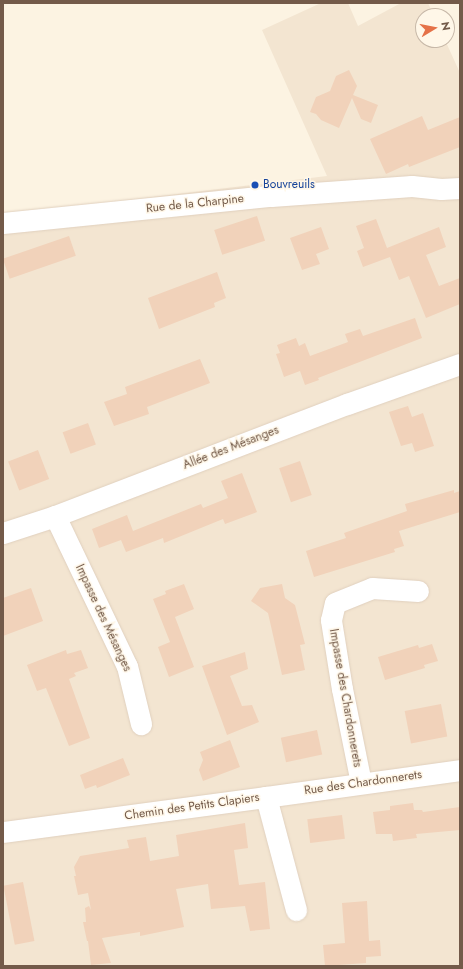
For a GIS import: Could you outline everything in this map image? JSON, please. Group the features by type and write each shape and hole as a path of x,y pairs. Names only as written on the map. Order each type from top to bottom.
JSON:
{"street":[{"name":"Rue de la Charpine","path":"3,223 279,196 412,186 441,189 460,188"},
{"name":"Allée des Mésanges","path":"3,533 55,516 339,406 460,364"},
{"name":"Impasse des Mésanges","path":"55,516 127,666 142,724"},
{"name":"Impasse des Chardonnerets","path":"361,783 331,620 335,603 372,588 418,591"},
{"name":"Rue des Chardonnerets","path":"266,797 460,770"},
{"name":"Chemin des Petits Clapiers","path":"3,832 266,797 296,910"}],"shaded area":[{"path":"321,3 348,3 358,26 401,3 428,3 430,8 415,8 415,48 449,48 460,73 460,966 3,966 3,215 327,176 262,30"}],"building":[{"path":"349,70 357,86 353,95 378,105 371,123 361,119 352,98 339,128 321,120 316,114 310,112 316,97 330,91 336,76"},
{"path":"422,116 428,130 460,117 460,147 409,167 408,164 386,174 370,139"},
{"path":"257,216 265,241 222,255 214,230"},
{"path":"376,219 387,248 439,227 446,247 426,255 439,286 460,278 460,304 426,318 409,276 399,280 390,257 363,267 357,251 364,248 356,226"},
{"path":"321,227 329,249 316,254 320,264 302,270 290,238"},
{"path":"69,236 76,256 10,279 3,259"},
{"path":"217,272 226,298 214,303 215,307 159,329 148,298"},
{"path":"415,318 422,338 318,378 319,380 305,385 300,371 284,377 276,354 280,353 277,345 296,338 299,346 305,343 310,356 348,342 345,334 360,329 363,336"},
{"path":"200,359 210,383 147,407 149,414 114,426 104,402 127,394 125,387"},
{"path":"408,406 412,417 423,413 434,446 415,452 412,443 401,446 389,412"},
{"path":"88,423 96,445 70,454 63,432"},
{"path":"38,450 49,479 19,490 8,461"},
{"path":"300,461 312,495 291,502 279,468"},
{"path":"242,473 257,512 225,524 223,519 164,543 163,538 126,552 121,540 99,548 92,529 127,515 133,531 201,504 203,508 228,498 221,481"},
{"path":"454,490 454,493 460,491 460,512 399,531 404,546 394,549 395,552 314,577 306,551 346,538 344,533 407,511 405,504"},
{"path":"184,584 194,609 175,617 194,667 169,677 158,647 170,642 153,599 166,594 165,591"},
{"path":"282,584 285,598 295,605 305,644 300,645 305,670 282,675 268,613 251,601 260,588"},
{"path":"31,588 43,621 3,636 3,598"},
{"path":"432,644 438,661 424,665 425,668 385,680 378,657 418,645 419,648"},
{"path":"66,650 67,654 81,650 88,668 74,673 76,676 69,679 90,738 69,746 46,688 37,691 27,665"},
{"path":"245,652 248,669 230,676 242,706 252,705 259,722 227,735 202,666"},
{"path":"441,704 447,736 411,743 405,711"},
{"path":"317,730 322,754 286,762 281,738"},
{"path":"230,740 240,767 203,781 199,770 203,760 200,752"},
{"path":"123,758 130,775 97,788 96,785 85,789 80,775"},
{"path":"413,803 414,810 422,810 423,812 460,807 460,830 416,834 417,838 393,841 392,834 376,834 373,812 390,810 390,806"},
{"path":"342,815 345,839 310,843 307,819"},
{"path":"245,823 248,848 234,850 239,885 265,882 270,929 250,931 245,906 211,909 208,884 176,889 184,927 140,936 140,932 102,938 111,963 91,965 88,941 83,922 86,922 85,908 89,906 91,910 88,893 78,895 74,876 76,876 74,867 80,856 129,848 127,840 146,837 150,861 179,856 176,835"},
{"path":"23,882 34,941 15,945 3,886"},
{"path":"367,901 369,941 380,940 381,956 366,957 366,963 325,966 323,945 345,943 342,903"}],"place":[{"name":"Bouvreuils","path":"255,185"}]}
